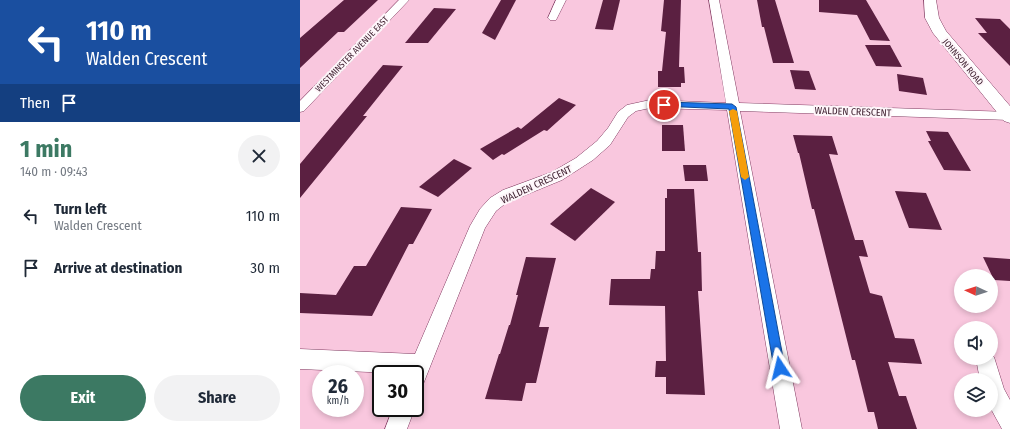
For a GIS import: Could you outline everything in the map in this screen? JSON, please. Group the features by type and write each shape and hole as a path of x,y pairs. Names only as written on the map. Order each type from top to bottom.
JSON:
{"main road":[{"name":"JOHNSON ROAD","path":"930,0 932,18 940,33 1010,117"}],"street":[{"name":"WESTMINSTER AVENUE EAST","path":"300,108 404,0"},
{"path":"553,18 561,0"},
{"path":"714,0 791,429"},
{"name":"WALDEN CRESCENT","path":"421,365 478,226 486,213 495,203 506,196 548,180 590,156 609,137 623,114 638,105 650,104 1010,117"},
{"path":"300,359 372,367"},
{"path":"998,400 1010,422"},
{"path":"396,429 401,417"}],"building":[{"path":"344,0 378,0 344,32 338,32 300,68 300,38"},
{"path":"501,0 516,0 495,40 482,33"},
{"path":"603,0 620,0 613,30 595,29"},
{"path":"664,0 681,0 679,67 684,67 685,83 681,83 681,87 658,87 658,71 662,71 666,32 661,31"},
{"path":"757,0 775,0 794,63 773,63 764,27 762,27"},
{"path":"819,0 866,0 890,41 870,40 857,15 819,12"},
{"path":"434,8 456,9 428,43 405,43"},
{"path":"975,18 1000,19 1010,29 1010,66 978,33 987,33"},
{"path":"865,45 890,45 902,67 876,66"},
{"path":"383,65 403,66 363,116 367,116 300,198 300,164"},
{"path":"790,70 809,71 816,90 795,89"},
{"path":"897,74 923,78 927,95 899,91"},
{"path":"559,98 576,105 547,131 544,130 504,155 502,154 493,160 480,149 518,127 521,129"},
{"path":"662,125 683,125 685,151 662,151"},
{"path":"926,131 948,132 971,171 944,170 928,141 931,141"},
{"path":"793,135 832,136 838,155 829,154 855,240 863,240 868,257 859,256 870,293 882,296 895,338 914,339 922,364 888,362 899,396 906,396 917,429 878,429 874,412 868,412 855,360 852,360 814,209 812,209 799,153"},
{"path":"454,159 472,168 438,197 419,187"},
{"path":"683,165 706,165 708,181 685,181"},
{"path":"591,188 615,202 575,241 550,224"},
{"path":"667,189 694,189 698,252 701,252 702,291 698,291 705,395 666,394 666,377 655,377 656,361 666,361 665,306 609,305 611,279 650,279 651,269 655,269 656,251 665,251 665,198 667,198"},
{"path":"895,191 926,193 942,230 909,228"},
{"path":"401,207 432,209 413,244 409,244 372,316 300,313 300,293 336,295 354,266 366,266"},
{"path":"526,257 556,258 539,327 549,327 536,383 526,383 522,401 485,399 510,325"},
{"path":"983,257 1010,259 1010,281 998,280 998,269 989,269"}],"slow traffic":[{"path":"733,111 745,177"}],"route":[{"path":"664,105 732,107 780,368"}]}
